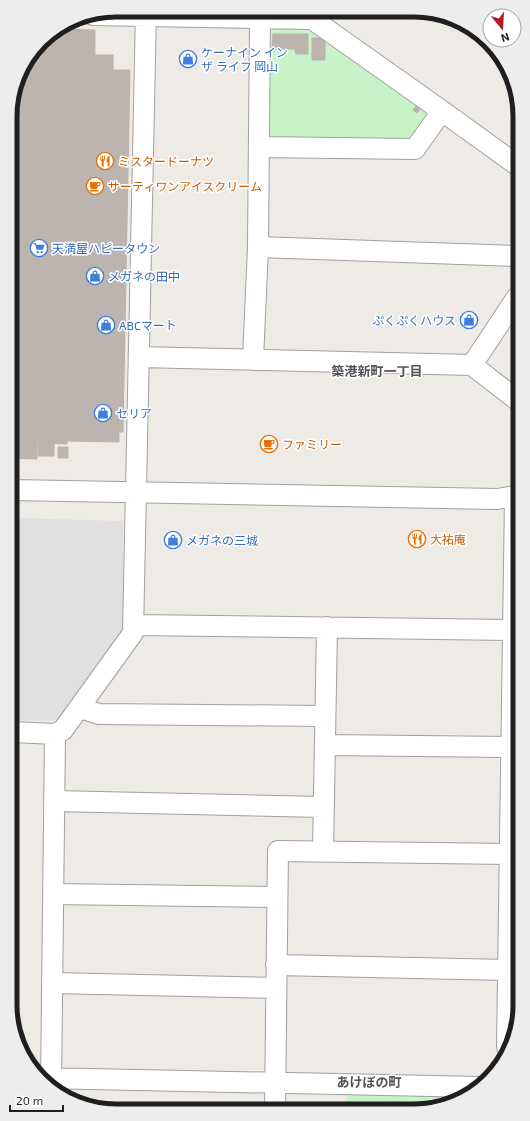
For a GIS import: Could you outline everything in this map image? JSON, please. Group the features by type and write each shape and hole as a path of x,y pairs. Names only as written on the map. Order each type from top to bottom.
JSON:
{"street":[{"path":"17,732 55,734 63,730 133,634 146,17"},
{"path":"237,17 278,17"},
{"path":"318,17 442,111 513,162"},
{"path":"253,360 258,247 260,18"},
{"path":"259,147 415,149 442,111"},
{"path":"258,247 513,256"},
{"path":"472,365 513,303"},
{"path":"139,357 472,365 513,396"},
{"path":"17,490 497,499 513,497"},
{"path":"133,625 513,630"},
{"path":"323,852 327,627"},
{"path":"513,700 511,747 513,780"},
{"path":"80,708 99,714 325,716"},
{"path":"48,1077 52,983 55,734"},
{"path":"325,745 511,747"},
{"path":"54,801 324,807"},
{"path":"513,829 510,854 513,891"},
{"path":"275,1104 278,851 510,854"},
{"path":"53,894 277,897"},
{"path":"513,914 508,970 513,988"},
{"path":"276,965 508,970"},
{"path":"52,983 276,988"},
{"path":"509,1033 513,1000"},
{"path":"53,1081 469,1087"}],"green space":[{"path":"275,29 316,29 424,106 427,117 411,139 272,137 266,129 268,35"},
{"path":"347,1094 453,1096 439,1101 427,1103 346,1104"}],"shaded area":[{"path":"17,518 123,521 123,629 57,721 17,720"}],"building":[{"path":"68,29 95,30 95,55 113,55 113,70 130,70 123,432 119,432 119,442 67,441 67,444 37,443 37,459 17,458 17,110 20,91 27,72 37,56 46,46"},
{"path":"273,34 308,34 308,54 296,54 295,49 272,49"},
{"path":"312,38 325,38 325,60 312,60"},
{"path":"416,106 420,109 417,113 413,110"},
{"path":"38,444 54,444 54,456 38,456"},
{"path":"58,447 68,447 68,458 58,458"}],"place":[{"name":"ケーナイン イン ザ ライフ 岡山","path":"188,59"},
{"name":"ミスタードーナツ","path":"105,161"},
{"name":"サーティワンアイスクリーム","path":"95,186"},
{"name":"天満屋ハピータウン","path":"39,248"},
{"name":"メガネの田中","path":"95,276"},
{"name":"ぷくぷくハウス","path":"469,320"},
{"name":"ABCマート","path":"106,325"},
{"name":"セリア","path":"103,413"},
{"name":"ファミリー","path":"269,444"},
{"name":"大祐庵","path":"417,539"},
{"name":"メガネの三城","path":"173,540"}],"district":[{"name":"築港新町一丁目","path":"377,371"},
{"name":"あけぼの町","path":"369,1082"}]}
